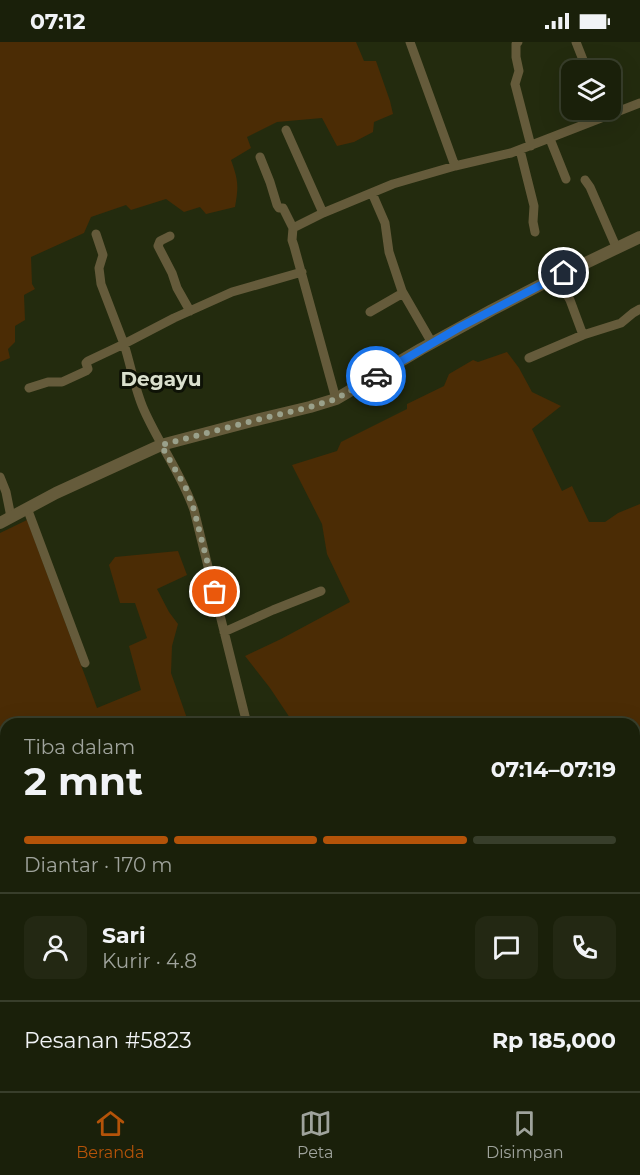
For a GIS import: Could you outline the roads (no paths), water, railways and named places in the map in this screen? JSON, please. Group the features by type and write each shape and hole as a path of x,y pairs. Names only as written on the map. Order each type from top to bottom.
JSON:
{"street":[{"path":"410,42 455,166"},
{"path":"519,42 516,44 519,71 515,84 531,146"},
{"path":"576,42 583,60"},
{"path":"621,108 640,103"},
{"path":"293,228 322,213 393,184 512,153 550,139 589,120"},
{"path":"286,130 322,213"},
{"path":"550,139 566,179"},
{"path":"520,150 534,206 533,222 536,232"},
{"path":"260,157 277,205 283,208 293,228 292,240 336,399"},
{"path":"585,180 617,249"},
{"path":"372,193 385,224 389,252 403,293 432,343"},
{"path":"96,234 103,255 99,268 101,284 124,344 143,408 187,490 194,510 246,718"},
{"path":"170,236 160,241 158,246 190,311"},
{"path":"0,477 6,492 6,520 56,493 161,445 336,399 432,343 557,277 640,237"},
{"path":"29,388 48,382 62,382 86,371 88,361 232,292 302,272"},
{"path":"557,277 570,300 583,335"},
{"path":"370,312 403,293"},
{"path":"529,358 583,335 618,324 640,309"},
{"path":"27,508 85,663"},
{"path":"224,632 321,591"}],"district":[{"name":"Degayu","path":"161,379"}]}
